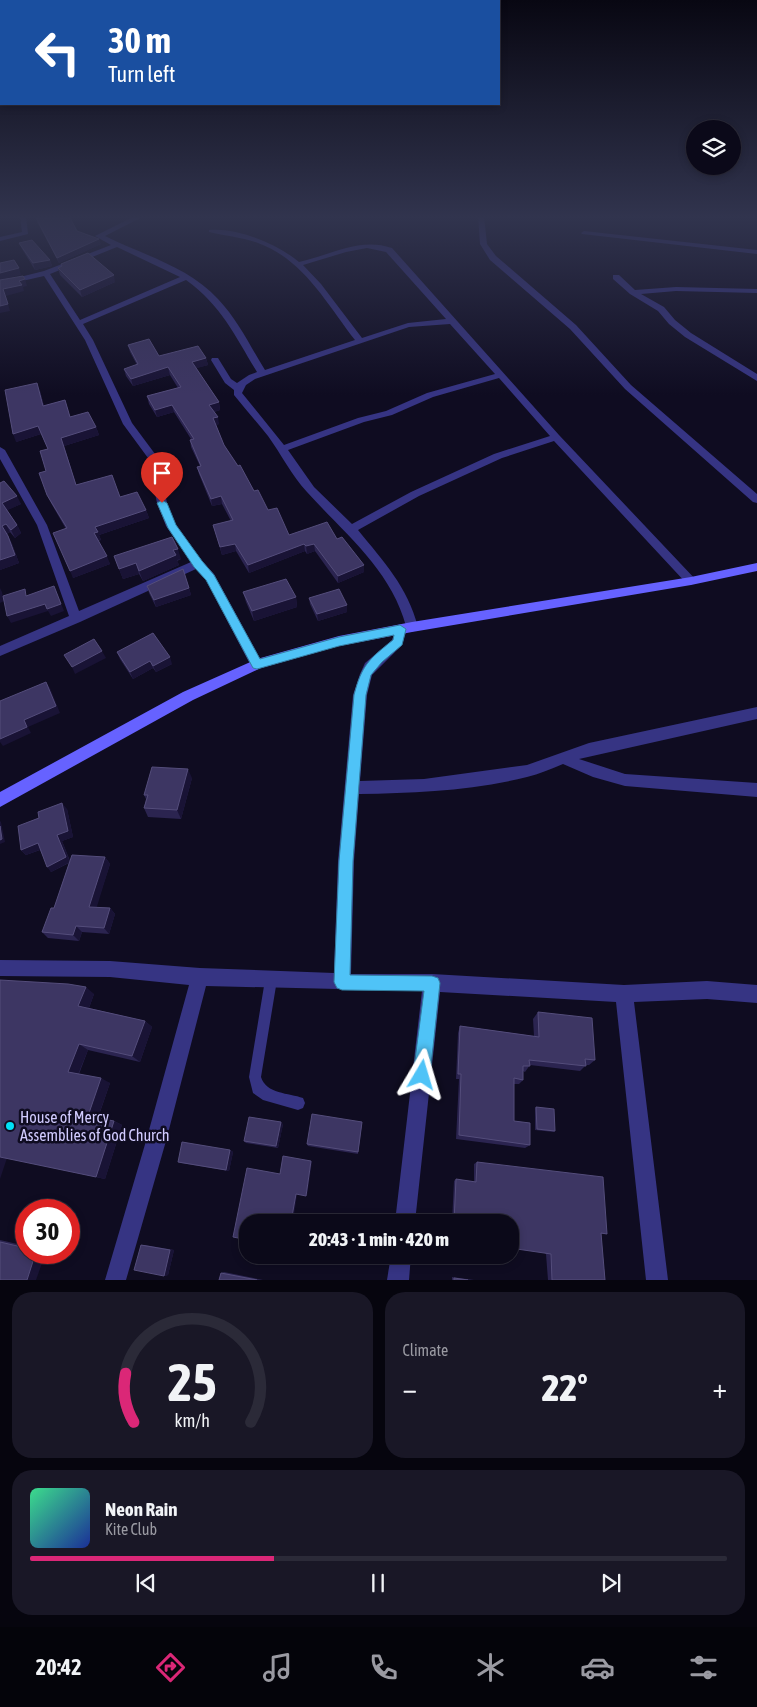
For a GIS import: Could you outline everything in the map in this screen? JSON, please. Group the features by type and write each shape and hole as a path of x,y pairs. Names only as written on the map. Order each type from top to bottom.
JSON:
{"street":[{"path":"0,284 35,276"},
{"path":"48,276 79,323 128,424 153,458 162,503 171,526 198,564 210,577 257,664"},
{"path":"181,276 214,299 229,318 262,373"},
{"path":"310,276 359,340"},
{"path":"412,276 556,437 691,581"},
{"path":"514,276 560,315 628,387 757,500"},
{"path":"616,277 634,292 661,309 672,322 688,335 757,378"},
{"path":"79,323 186,278"},
{"path":"634,292 700,288 757,291"},
{"path":"238,388 246,380 262,373 359,340 408,325 452,321"},
{"path":"215,360 228,381 238,388 239,397 316,496 351,529 390,578 406,605 406,628 398,642 378,658 366,674 360,695 346,861 342,982"},
{"path":"282,450 360,420 389,413 430,395 501,375"},
{"path":"351,529 415,494 498,456 556,437"},
{"path":"0,450 42,525 76,619"},
{"path":"0,651 198,564"},
{"path":"0,800 188,696 257,664 331,643 406,628 691,581 757,567"},
{"path":"353,788 424,786 527,771 589,749 757,713"},
{"path":"563,758 593,771 625,780 757,790"},
{"path":"0,968 110,969 200,977 432,983 624,994 707,990 757,994"},
{"path":"115,1280 156,1141 200,977"},
{"path":"406,1214 432,983"},
{"path":"624,994 656,1280"},
{"path":"398,1280 400,1264"}],"lane":[{"path":"271,980 255,1077 258,1088 268,1095 298,1102"}],"building":[{"path":"23,276 25,279 19,281 22,285 3,289 8,304 0,306 0,280"},
{"path":"66,276 112,276 80,290"},
{"path":"149,339 159,356 198,346 206,358 192,362 219,402 209,405 218,417 213,418 224,445 238,466 240,465 254,491 258,490 268,510 277,508 289,535 327,522 337,539 342,537 364,565 338,576 314,544 306,546 304,544 248,565 235,544 220,547 213,525 233,520 221,496 211,499 197,467 201,466 190,440 194,439 172,405 155,410 147,396 181,387 168,367 131,379 124,369 138,364 128,345"},
{"path":"37,383 43,406 65,400 70,417 88,412 96,427 61,438 76,485 112,475 120,497 137,492 146,510 95,527 98,532 94,533 107,556 70,571 53,533 67,528 47,495 39,473 46,471 40,451 48,449 38,426 13,434 5,390"},
{"path":"4,481 17,496 2,503 17,525 11,530 6,524 2,526 15,555 0,560 0,483"},
{"path":"172,537 178,549 173,550 176,555 139,571 136,563 119,569 114,556"},
{"path":"183,569 189,588 154,600 147,586"},
{"path":"286,579 296,597 252,611 243,592"},
{"path":"54,586 61,604 47,609 45,604 7,616 3,596 25,589 26,596"},
{"path":"339,589 347,605 317,614 309,598"},
{"path":"153,633 170,657 153,666 150,661 130,672 117,652"},
{"path":"94,639 102,651 72,667 64,655"},
{"path":"46,682 56,706 24,720 27,727 0,739 0,701"},
{"path":"152,767 188,769 177,810 144,808 148,795 144,795"},
{"path":"62,803 68,831 57,835 66,857 47,867 38,843 21,850 18,826 39,818 38,812"},
{"path":"72,855 105,857 89,907 110,908 104,928 76,926 73,935 42,932 51,908 54,908"},
{"path":"0,980 68,984 86,987 78,1006 145,1021 132,1056 79,1044 68,1072 101,1078 88,1116 114,1121 96,1177 0,1157"},
{"path":"538,1012 592,1018 595,1060 585,1059 586,1066 529,1060 530,1066 523,1066 523,1080 514,1078 514,1121 530,1123 530,1145 459,1135 461,1074 458,1074 460,1026 539,1037"},
{"path":"536,1107 554,1109 555,1131 537,1129"},
{"path":"312,1114 362,1122 358,1152 307,1144"},
{"path":"249,1117 281,1122 276,1146 244,1141"},
{"path":"182,1142 230,1150 226,1170 178,1162"},
{"path":"283,1156 311,1161 306,1196 296,1194 292,1214 239,1214 239,1238 233,1237 247,1168 280,1174"},
{"path":"477,1162 603,1177 607,1234 601,1233 605,1280 552,1280 551,1254 519,1249 519,1214 454,1214 456,1179 476,1182"},
{"path":"0,1242 15,1245 15,1264 32,1264 27,1280 0,1280"},
{"path":"141,1245 170,1250 164,1276 134,1270"},
{"path":"221,1273 257,1280 219,1280"}],"place":[{"name":"House of Mercy Assemblies of God Church","path":"10,1126"}],"route":[{"path":"162,503 171,526 198,564 210,577 257,664 306,649 400,629 400,639 398,642 370,667 360,695 346,861 342,982 432,983 422,1075"}]}
